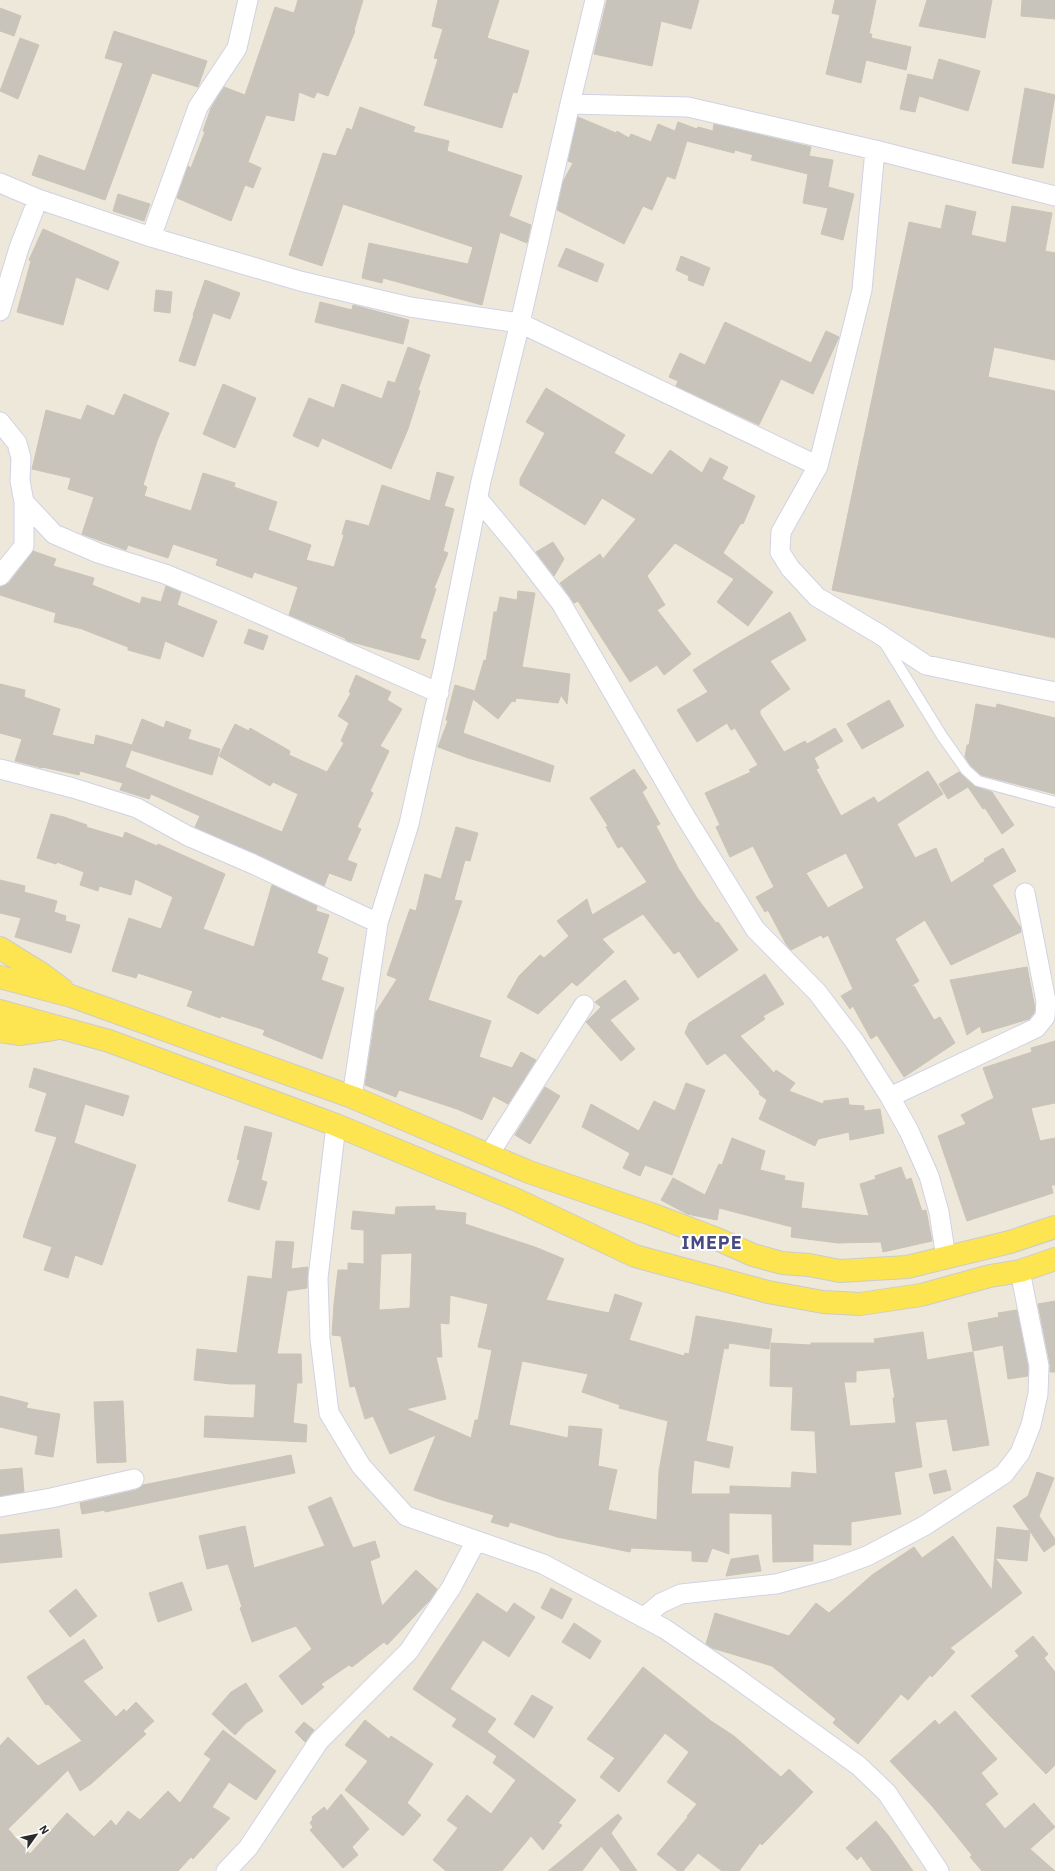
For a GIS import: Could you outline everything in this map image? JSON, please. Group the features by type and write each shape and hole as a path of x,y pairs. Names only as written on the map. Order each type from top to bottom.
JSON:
{"main road":[{"path":"0,948 42,974 70,996"},
{"path":"0,977 70,996 352,1097 488,1156 529,1172 658,1217 717,1239 753,1255 782,1263 809,1264 840,1271 907,1267 1010,1242 1055,1227"},
{"path":"0,1010 109,1041 336,1125 517,1200 635,1256 768,1292 823,1302 860,1304 921,1295 990,1276 1020,1271 1055,1259"},
{"path":"0,1031 19,1034 62,1028"}],"street":[{"path":"152,237 198,108 237,48 248,0"},
{"path":"352,1097 378,923 409,824 499,405 520,323 595,0"},
{"path":"570,104 688,107 875,150 1055,196"},
{"path":"875,150 862,290 818,466 781,532 780,552 790,568 817,597 879,634 926,665 1055,692"},
{"path":"0,183 38,198 152,237 300,282 410,307 520,323 818,466"},
{"path":"0,311 19,248 38,198"},
{"path":"0,576 24,546 24,502 20,481 21,458 17,443 2,425"},
{"path":"478,499 518,547 561,603 685,816 755,929 817,992 855,1042 890,1097 909,1131 929,1176 939,1212 946,1258"},
{"path":"24,502 54,534 98,553 165,574 221,597 438,693"},
{"path":"0,769 73,788 138,808 188,836 253,864 378,923"},
{"path":"890,1097 1036,1028 1045,1017 1046,1001 1025,893"},
{"path":"488,1156 584,1005"},
{"path":"336,1125 318,1278 320,1339 329,1413 362,1466 406,1516 543,1564 665,1629 859,1766 887,1793 939,1871"},
{"path":"643,1618 661,1603 681,1594 776,1584 828,1570 867,1556 924,1526 1004,1474 1020,1453 1031,1425 1038,1394 1039,1366 1020,1271"},
{"path":"0,1507 51,1498 134,1479"},
{"path":"226,1871 248,1848 319,1741 409,1651 451,1588 476,1541"}],"lane":[{"path":"879,634 942,736 966,770 978,781 1055,802"}],"building":[{"path":"298,0 363,0 354,30 355,31 328,96 317,92 314,98 299,92 294,121 266,115 248,162 261,168 253,188 245,185 231,221 177,198 188,166 191,168 205,132 203,131 211,108 224,87 245,95 275,7 294,13"},
{"path":"438,0 499,0 487,38 529,51 517,93 513,92 502,128 424,105 438,59 434,58 443,29 432,26"},
{"path":"607,0 699,0 691,29 661,21 652,66 594,54"},
{"path":"835,0 876,0 869,34 872,34 871,38 911,47 906,70 866,60 861,83 826,74 840,15 832,13"},
{"path":"927,0 992,0 985,38 919,26"},
{"path":"1022,0 1055,0 1055,19 1021,16"},
{"path":"0,8 21,16 14,36 0,31"},
{"path":"114,31 207,61 198,87 152,73 105,200 32,175 39,155 85,171 123,63 105,58"},
{"path":"20,38 39,45 18,99 0,91"},
{"path":"939,59 980,71 968,111 919,96 915,112 900,109 908,74 933,80"},
{"path":"1025,88 1055,95 1043,168 1012,163"},
{"path":"360,107 415,127 413,132 449,141 447,151 522,176 509,216 531,225 527,243 500,232 482,305 383,278 382,283 362,278 369,243 468,264 473,247 343,204 322,266 289,255 323,153 336,156 347,128 352,130"},
{"path":"578,117 616,133 617,131 629,138 631,134 651,142 658,124 675,131 678,122 697,129 698,127 713,131 714,124 811,147 809,156 833,160 828,187 854,194 843,240 821,234 828,208 803,203 808,174 751,160 753,155 735,150 734,153 687,141 675,179 667,176 652,210 643,206 624,244 557,210 563,182 573,163 568,161"},
{"path":"118,194 150,204 144,221 113,211"},
{"path":"946,205 976,212 971,235 1006,243 1012,206 1052,213 1045,251 1055,253 1055,360 994,347 988,377 1055,391 1055,638 832,590 909,222 941,229"},
{"path":"43,229 119,262 108,290 76,277 63,325 17,312 31,261 29,260"},
{"path":"566,248 604,264 597,282 558,266"},
{"path":"681,256 710,268 703,286 688,280 689,276 676,270"},
{"path":"205,280 240,293 230,319 213,313 195,366 179,361"},
{"path":"156,290 172,292 170,313 154,311"},
{"path":"320,302 352,310 353,305 409,320 403,344 315,322"},
{"path":"725,322 811,363 826,331 839,337 813,394 781,379 759,425 676,386 678,381 669,377 680,353 705,365"},
{"path":"408,347 430,355 418,390 420,391 408,429 391,469 322,438 318,447 293,436 309,398 334,408 342,384 382,399 388,381 395,383"},
{"path":"223,384 256,398 235,448 203,434"},
{"path":"546,388 625,435 614,453 652,475 670,450 702,473 710,458 728,467 722,479 755,496 743,524 741,523 723,553 773,592 748,626 717,602 734,579 675,543 647,576 665,605 657,610 691,654 664,675 657,665 630,682 578,601 574,603 560,583 600,554 603,559 636,519 602,498 585,525 520,485 520,479 545,433 526,422"},
{"path":"124,394 169,413 157,441 143,485 147,487 144,496 191,511 203,473 235,483 234,487 277,502 268,530 311,545 306,560 334,567 344,535 342,534 346,520 369,526 382,485 430,501 437,472 454,477 444,506 454,509 443,551 448,553 434,588 436,589 420,638 426,640 419,660 348,641 345,638 289,615 298,587 254,572 252,578 216,565 218,559 173,544 168,558 128,545 126,550 82,534 94,497 68,489 71,478 32,469 46,410 81,420 87,405 114,416"},
{"path":"553,542 564,559 554,576 536,552"},
{"path":"33,551 56,559 53,566 94,578 92,585 140,604 142,597 161,602 166,586 181,592 177,605 217,621 203,657 165,641 160,659 128,650 128,647 82,629 54,622 56,613 0,595 0,587 9,583"},
{"path":"518,591 535,593 522,667 570,674 567,704 561,695 558,703 516,698 515,702 512,701 498,719 473,699 463,733 554,766 550,782 468,758 438,747 448,721 446,720 455,685 475,691 484,660 486,661 494,612 497,612 500,597 517,600"},
{"path":"790,612 806,640 770,661 790,689 760,710 760,714 784,752 805,741 807,744 835,728 843,741 814,758 819,768 816,769 841,816 874,797 878,803 928,771 943,794 897,824 915,858 936,848 951,883 985,861 984,859 1003,848 1016,871 992,885 1021,928 1021,932 951,965 925,920 895,939 919,981 909,987 914,986 934,1020 940,1017 955,1043 904,1077 877,1035 871,1039 853,1006 850,1009 841,996 853,989 828,935 823,938 821,935 791,950 786,944 768,910 765,912 756,897 774,887 753,846 730,857 716,827 720,825 705,793 751,772 749,770 758,765 735,728 731,730 727,723 697,742 677,710 708,692 693,670","holes":["846,853 864,888 828,908 806,873"]},
{"path":"249,629 268,636 263,650 244,643"},
{"path":"356,675 391,692 387,700 402,709 380,746 389,751 370,791 373,793 357,827 361,829 347,860 357,864 351,881 329,873 324,886 195,827 200,816 151,794 149,799 120,790 123,783 80,771 79,775 15,761 22,739 0,733 0,684 25,690 24,697 60,709 52,735 94,745 96,735 132,745 142,719 164,728 166,721 191,730 188,739 220,749 212,775 131,750 125,767 282,832 298,794 273,782 270,786 219,756 235,724 249,731 250,728 290,751 289,755 327,772 344,743 341,741 349,723 338,716 351,693 349,692"},
{"path":"889,700 904,726 862,749 847,724"},
{"path":"976,704 996,708 997,704 1055,718 1055,794 981,775 971,766 965,757 967,745 969,745"},
{"path":"634,769 647,788 642,792 660,824 656,826 678,868 697,898 716,923 718,922 738,950 698,978 679,951 674,954 643,914 602,939 614,952 577,986 572,982 538,1014 507,997 519,976 540,955 544,958 569,936 557,921 587,899 592,915 647,882 622,846 618,848 606,827 608,826 590,798"},
{"path":"959,772 974,786 992,792 1014,825 1002,834 985,808 983,809 968,787 948,799 939,784"},
{"path":"51,814 87,825 86,827 123,838 125,832 157,846 158,844 225,874 203,929 254,947 272,885 317,906 316,911 329,915 317,953 328,958 321,980 344,988 322,1059 263,1035 265,1030 221,1016 220,1018 187,1006 193,991 138,973 136,978 112,971 129,918 161,929 173,897 135,879 131,895 99,886 98,891 80,885 84,872 57,862 56,864 37,858"},
{"path":"456,827 478,833 470,861 465,860 454,900 462,901 428,1000 491,1021 479,1057 512,1068 521,1052 536,1060 508,1104 493,1096 482,1120 457,1109 399,1090 396,1097 365,1085 376,1012 397,979 387,975 410,909 416,911 425,874 441,879"},
{"path":"0,880 25,886 24,892 57,901 54,912 66,916 65,921 80,925 71,953 15,937 21,918 0,913"},
{"path":"1027,967 1035,1008 1034,1013 1029,1019 982,1033 980,1026 967,1035 950,980"},
{"path":"765,974 784,1004 763,1016 765,1019 740,1036 774,1073 776,1070 795,1083 789,1091 823,1104 824,1101 848,1098 849,1105 864,1106 864,1111 880,1109 884,1133 850,1140 849,1132 818,1139 815,1146 759,1119 767,1100 759,1094 760,1092 725,1053 707,1065 685,1033 689,1023"},
{"path":"625,980 639,999 610,1020 635,1049 621,1061 586,1022 601,1007 595,1002"},
{"path":"1055,1041 1055,1103 1031,1108 1040,1141 1055,1138 1055,1185 1051,1185 1053,1193 967,1221 938,1136 966,1124 961,1115 994,1098 983,1068 1032,1052 1031,1048"},
{"path":"34,1068 129,1096 123,1116 85,1104 74,1143 136,1165 102,1265 75,1255 68,1278 44,1270 52,1247 23,1237 57,1137 35,1131 47,1093 29,1087"},
{"path":"686,1083 705,1090 672,1175 645,1165 640,1176 623,1168 630,1153 582,1127 591,1104 639,1131 654,1101 675,1111"},
{"path":"545,1087 560,1096 530,1144 515,1135"},
{"path":"245,1126 272,1133 261,1180 267,1182 259,1210 228,1201 240,1160 237,1159"},
{"path":"732,1138 765,1151 760,1170 785,1176 784,1180 804,1183 801,1208 869,1216 860,1184 876,1179 875,1176 901,1167 906,1180 911,1178 922,1211 926,1210 932,1241 883,1252 881,1242 838,1243 791,1237 792,1227 719,1208 717,1220 687,1214 661,1200 673,1178 705,1195 719,1164 722,1165"},
{"path":"435,1206 435,1210 466,1213 465,1224 535,1247 564,1259 546,1300 609,1313 615,1294 642,1303 629,1340 684,1356 685,1353 689,1354 696,1316 772,1329 769,1349 729,1343 728,1349 724,1348 706,1441 733,1447 729,1468 694,1460 691,1494 730,1494 730,1486 791,1488 792,1472 817,1474 815,1431 791,1430 793,1387 770,1386 771,1343 811,1345 811,1343 875,1343 874,1339 923,1332 927,1360 973,1352 989,1445 953,1451 947,1419 915,1422 922,1467 894,1472 901,1514 851,1522 851,1545 813,1544 813,1561 773,1562 772,1514 729,1513 729,1554 712,1548 707,1562 692,1561 692,1551 631,1548 630,1552 557,1537 510,1522 508,1527 491,1522 494,1515 414,1490 436,1435 390,1454 373,1416 365,1419 355,1386 350,1387 341,1336 332,1335 338,1270 348,1270 348,1263 364,1264 364,1230 351,1229 353,1211 395,1215 396,1207","holes":["412,1253 410,1308 379,1310 381,1254","450,1295 488,1304 478,1347 492,1350 478,1420 475,1420 471,1438 406,1409 446,1399 436,1357 442,1357 440,1323 449,1324","522,1361 588,1374 582,1392 620,1405 619,1408 668,1421 659,1471 657,1520 608,1510 617,1470 598,1466 602,1429 569,1426 568,1438 509,1425","890,1368 895,1398 893,1398 896,1423 850,1426 844,1382 856,1382 856,1371"]},
{"path":"276,1241 294,1242 291,1269 308,1267 307,1288 287,1291 277,1354 301,1354 302,1383 297,1383 293,1423 307,1425 306,1442 204,1437 205,1416 254,1418 256,1384 231,1384 194,1380 197,1349 237,1353 248,1276 272,1279"},
{"path":"1055,1301 1055,1372 1050,1372 1050,1364 1038,1304"},
{"path":"1017,1310 1028,1367 1028,1376 1008,1379 1003,1345 973,1351 968,1323 999,1317 998,1313"},
{"path":"0,1396 28,1403 26,1408 60,1414 53,1457 35,1454 38,1436 0,1427"},
{"path":"123,1401 126,1462 97,1463 94,1402"},
{"path":"291,1455 295,1473 105,1512 105,1510 82,1514 80,1503 136,1490 143,1485"},
{"path":"22,1468 24,1492 0,1496 0,1470"},
{"path":"946,1470 951,1490 934,1494 929,1474"},
{"path":"1037,1472 1054,1478 1039,1516 1055,1539 1055,1544 1044,1552 1013,1506 1028,1496"},
{"path":"331,1497 353,1548 375,1541 380,1557 370,1561 382,1606 416,1570 437,1589 430,1600 387,1645 384,1642 352,1667 349,1665 321,1684 324,1687 302,1705 279,1676 312,1649 296,1626 252,1642 240,1608 242,1607 228,1564 207,1569 199,1536 245,1526 254,1568 325,1546 308,1507"},
{"path":"997,1527 1030,1531 1027,1561 995,1558 1022,1593 950,1648 955,1652 932,1677 930,1675 908,1700 901,1694 858,1744 833,1723 836,1719 772,1666 712,1648 706,1644 715,1613 789,1636 816,1603 829,1613 872,1575 914,1547 922,1558 953,1536 992,1590"},
{"path":"59,1529 62,1557 0,1563 0,1535"},
{"path":"758,1555 761,1571 726,1576 731,1559"},
{"path":"182,1582 192,1610 158,1622 149,1593"},
{"path":"551,1588 572,1599 562,1619 541,1608"},
{"path":"76,1589 97,1616 70,1637 49,1611"},
{"path":"477,1593 507,1613 514,1603 535,1617 509,1657 483,1640 450,1689 496,1719 487,1732 576,1800 558,1823 562,1825 543,1850 531,1836 502,1871 446,1871 433,1860 458,1828 447,1820 467,1795 491,1814 516,1780 493,1763 497,1756 452,1726 457,1719 413,1689"},
{"path":"574,1623 601,1641 590,1659 562,1642"},
{"path":"1033,1636 1048,1654 1044,1658 1055,1672 1055,1765 1046,1774 971,1696 1019,1656 1015,1651"},
{"path":"84,1639 103,1668 83,1681 116,1717 124,1709 126,1712 136,1702 154,1721 143,1731 146,1734 91,1784 80,1791 68,1770 8,1829 30,1854 67,1813 94,1837 111,1820 116,1826 128,1811 140,1820 168,1791 180,1803 211,1759 204,1754 223,1730 276,1771 256,1800 229,1782 212,1807 230,1818 193,1859 191,1857 178,1871 0,1871 0,1746 8,1737 38,1766 82,1741 48,1704 46,1705 27,1677"},
{"path":"643,1667 711,1721 734,1736 781,1777 789,1769 813,1792 762,1845 760,1843 739,1871 722,1871 698,1853 683,1871 678,1871 657,1854 697,1804 667,1782 689,1752 665,1733 619,1792 600,1777 615,1758 587,1739"},
{"path":"246,1683 263,1711 246,1723 235,1735 212,1714 231,1692"},
{"path":"532,1695 553,1707 534,1738 514,1724"},
{"path":"955,1711 997,1759 981,1773 998,1794 985,1804 1005,1829 1034,1803 1055,1827 1030,1849 1055,1871 982,1871 970,1857 972,1855 932,1806 890,1761 935,1720 939,1725"},
{"path":"365,1720 389,1739 391,1736 433,1764 407,1803 421,1815 403,1836 345,1790 368,1761 345,1745"},
{"path":"304,1722 314,1730 305,1742 295,1732"},
{"path":"341,1794 369,1829 352,1847 358,1855 343,1868 310,1830 313,1827 310,1823 313,1819 312,1817 324,1807 327,1811"},
{"path":"618,1814 622,1818 611,1833 637,1871 621,1871 601,1846 582,1871 548,1871"},
{"path":"876,1821 888,1835 913,1871 872,1871 861,1856 857,1860 846,1848"}],"district":[{"name":"IMEPE","path":"712,1242"}]}
